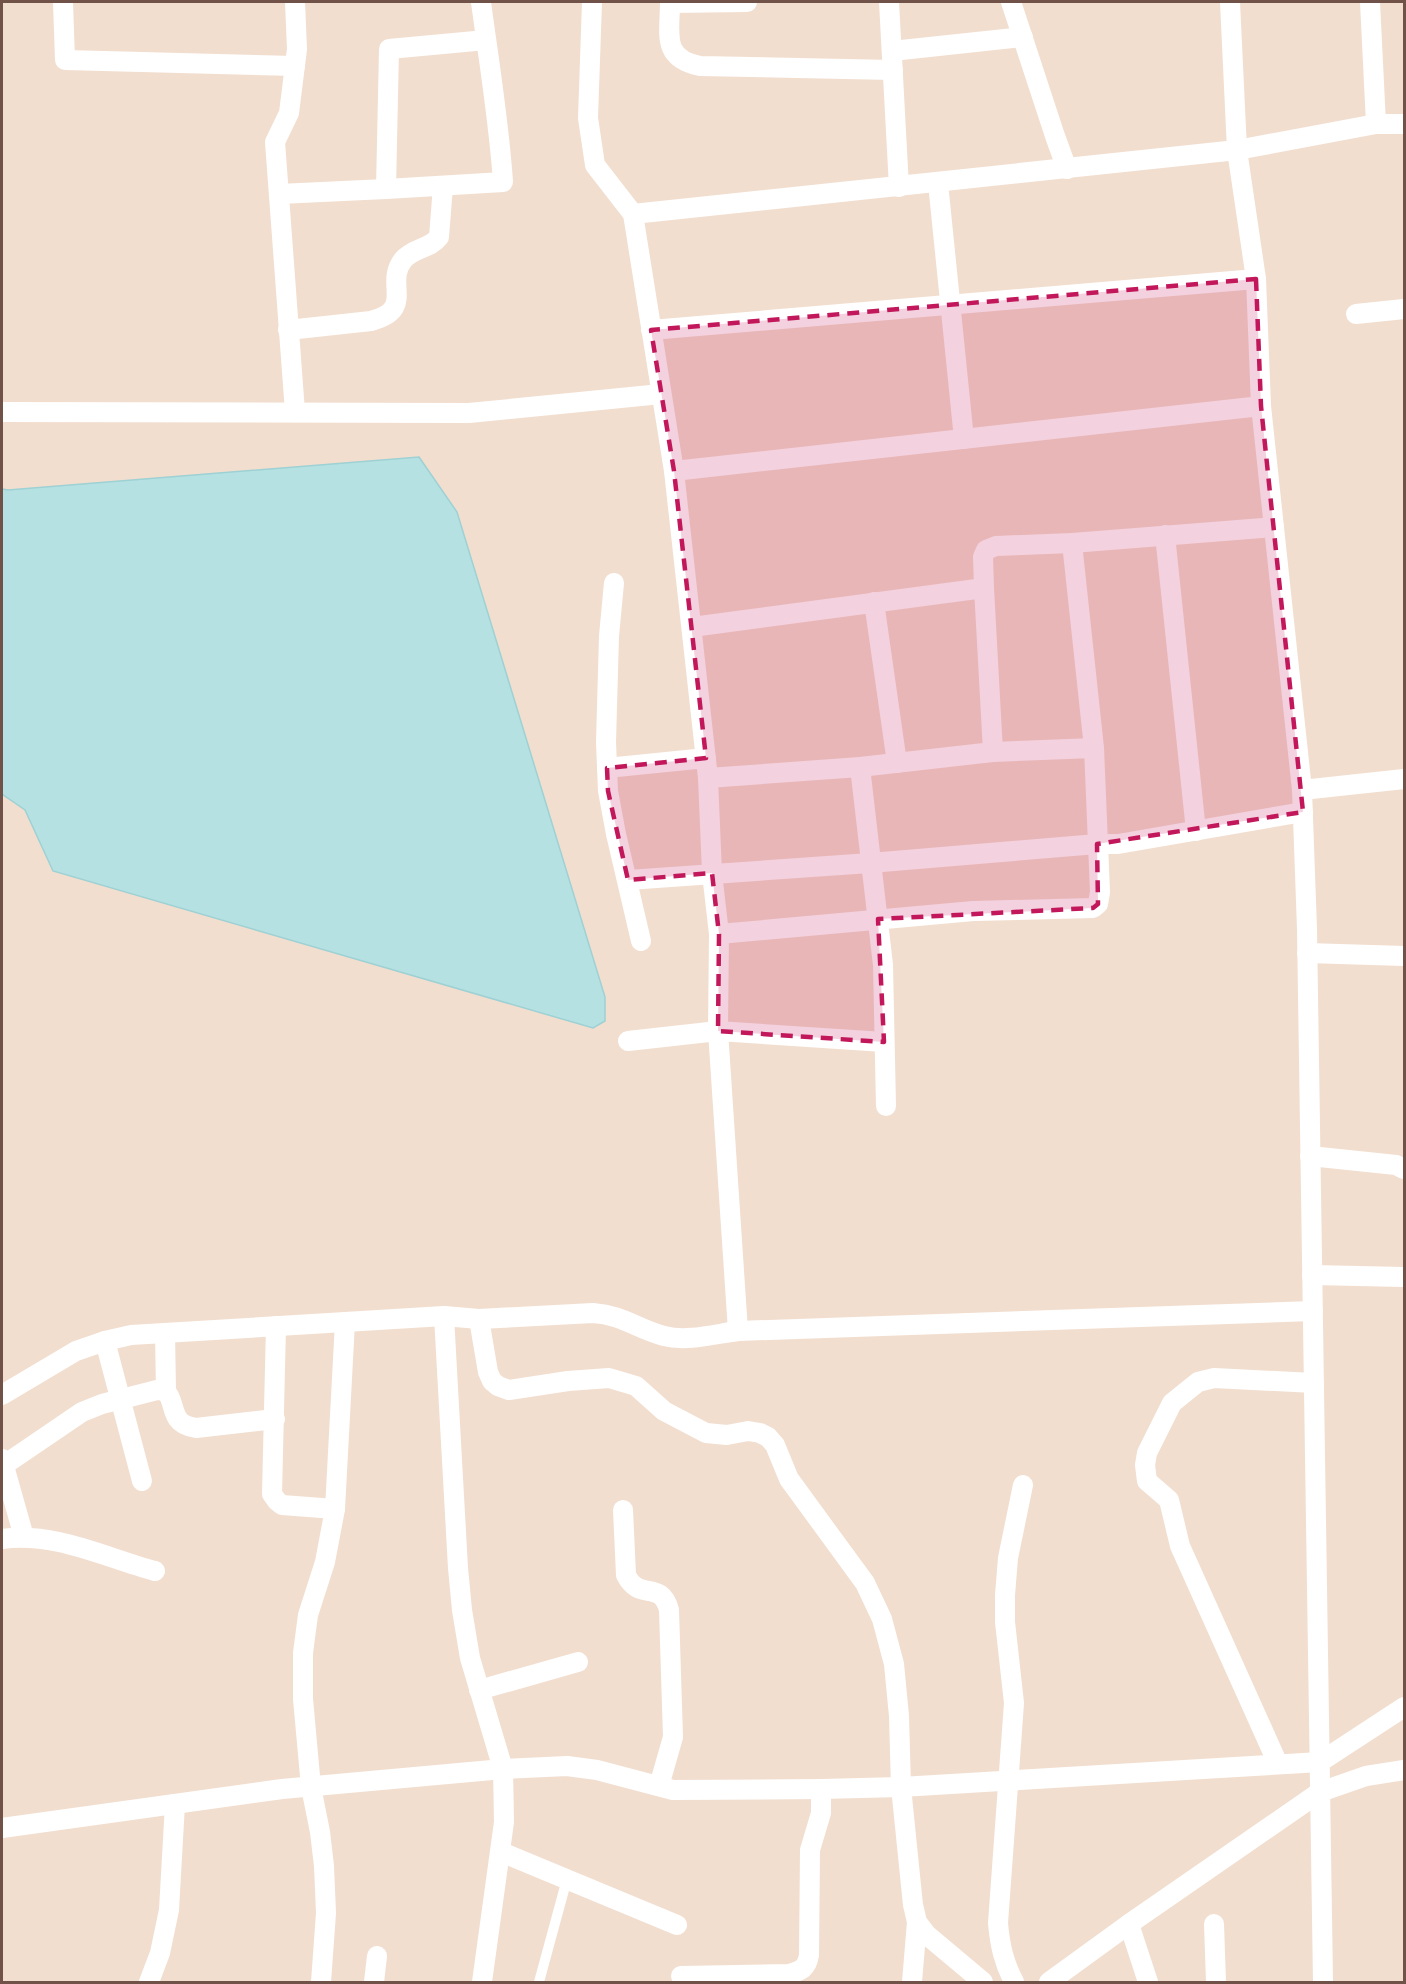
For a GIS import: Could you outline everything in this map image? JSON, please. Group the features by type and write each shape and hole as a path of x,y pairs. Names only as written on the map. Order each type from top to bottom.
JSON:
{"street":[{"path":"63,2 64,60 295,66"},
{"path":"295,2 297,49 289,113 275,142 295,412"},
{"path":"279,194 502,182 500,130 481,2"},
{"path":"592,2 588,118 595,165 633,214 674,471 692,627 708,778 712,873 719,934 718,1030 738,1331"},
{"path":"747,2 670,2 672,49 677,58 687,64 700,66 892,60 1023,36"},
{"path":"889,2 899,187"},
{"path":"1011,2 1067,169"},
{"path":"1230,2 1237,150 1256,279 1261,406 1302,790 1307,953 1323,1983"},
{"path":"1370,2 1376,124"},
{"path":"386,189 389,49 486,40"},
{"path":"633,214 1237,150 1376,124 1404,124"},
{"path":"938,183 964,439"},
{"path":"288,330 371,321 391,313 397,300 397,278 404,259 412,253 429,247 439,237 443,186"},
{"path":"651,330 1256,279"},
{"path":"1356,314 1404,309"},
{"path":"2,412 469,413 660,394"},
{"path":"674,471 1261,406"},
{"path":"993,752 984,588 983,557 986,550 996,546 1072,543 1274,527"},
{"path":"1165,536 1196,831"},
{"path":"719,934 973,911 1093,908 1098,904 1100,892 1094,748 1072,543"},
{"path":"614,583 609,636 606,742 608,790 615,834 628,880 640,941"},
{"path":"692,627 984,588"},
{"path":"874,602 897,763"},
{"path":"708,778 860,767 993,752 1094,748"},
{"path":"607,768 706,758"},
{"path":"860,767 883,965 886,1106"},
{"path":"1302,790 1404,779"},
{"path":"628,880 1118,844 1303,812"},
{"path":"1307,953 1404,956"},
{"path":"628,1041 718,1030 884,1042"},
{"path":"1310,1156 1396,1165 1404,1169"},
{"path":"1312,1275 1404,1277"},
{"path":"2,1395 76,1351 131,1335 444,1316 479,1319 609,1314 667,1336 680,1338 738,1331 1313,1311"},
{"path":"444,1316 458,1568 470,1658 503,1769 504,1822 482,1983"},
{"path":"479,1319 488,1372 492,1381 498,1386 509,1390 568,1381 609,1378 636,1386 664,1411 706,1433 727,1435 748,1431 768,1437 775,1445 789,1479 865,1583 882,1619 894,1664 899,1716 901,1787 913,1905 917,1922 912,1983"},
{"path":"321,1983 326,1913 324,1866 311,1787 303,1699 303,1653 308,1614 325,1562 335,1509 345,1322"},
{"path":"276,1326 272,1494 277,1502 291,1506 335,1509"},
{"path":"165,1333 166,1391 178,1419 184,1424 196,1428 275,1419"},
{"path":"105,1341 142,1481"},
{"path":"1278,1764 1202,1590 1180,1546 1169,1500 1147,1480 1145,1465 1147,1453 1172,1403 1198,1382 1214,1378 1314,1383"},
{"path":"24,1537 3,1462 82,1412 120,1399 157,1390 166,1391"},
{"path":"1014,1983 1000,1947 999,1923 1014,1703 1005,1622 1005,1595 1008,1558 1023,1485"},
{"path":"623,1510 626,1575 631,1585 658,1593 666,1601 669,1610 673,1737 659,1786"},
{"path":"2,1539 24,1537 65,1542 123,1563 155,1571"},
{"path":"479,1690 578,1662"},
{"path":"2,1828 311,1787 503,1769 567,1766 597,1770 674,1790 821,1789 901,1787 1320,1762 1404,1707"},
{"path":"1049,1983 1129,1924 1320,1792 1366,1776 1404,1770"},
{"path":"681,1976 789,1974 800,1971 808,1964 810,1850 821,1813 821,1789"},
{"path":"149,1983 160,1953 169,1910 174,1804"},
{"path":"501,1852 676,1925"},
{"path":"917,1922 927,1935 983,1983"},
{"path":"1129,1924 1148,1983"},
{"path":"1214,1924 1216,1983"},
{"path":"374,1983 377,1956"}],"lane":[{"path":"539,1983 567,1879"}],"highlighted area":[{"path":"1256,279 1261,406 1303,812 1097,844 1098,904 1093,908 878,919 884,1042 718,1031 719,934 712,873 628,880 608,791 607,768 706,758 674,471 651,330"}],"shaded area":[{"path":"2,2 1404,2 1404,1982 2,1982"}],"water":[{"path":"419,457 457,512 605,997 605,1021 593,1028 53,871 25,810 2,794 2,489"}]}
